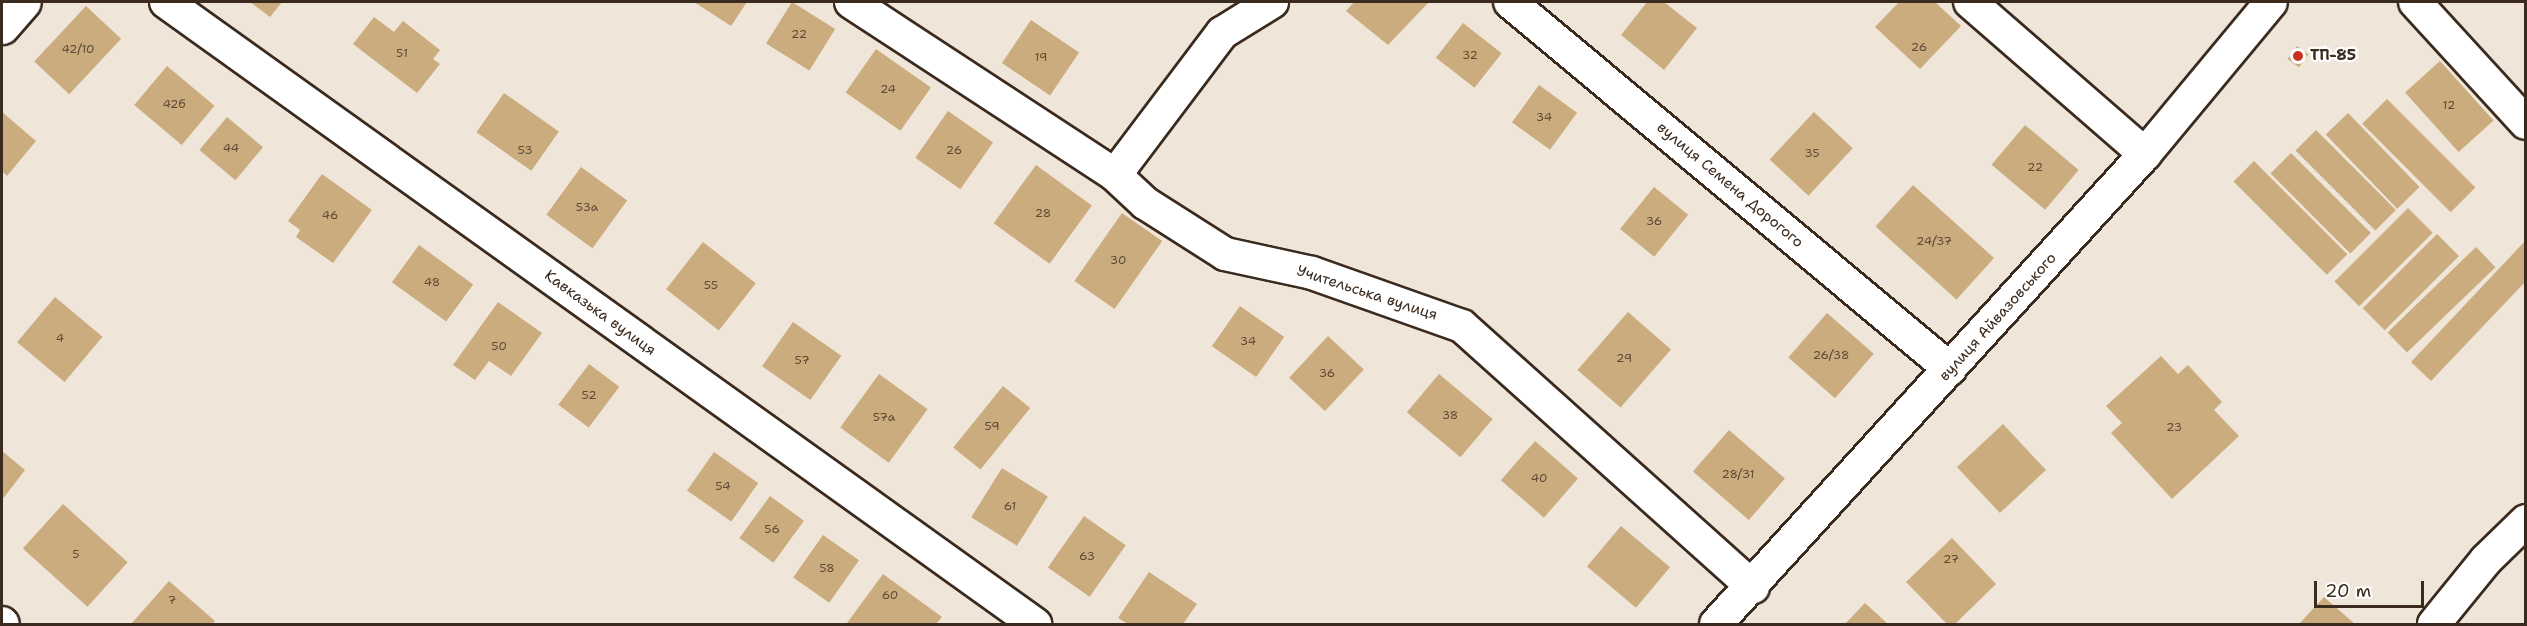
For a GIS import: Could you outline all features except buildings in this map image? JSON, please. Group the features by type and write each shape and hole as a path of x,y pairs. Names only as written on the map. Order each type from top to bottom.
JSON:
{"street":[{"path":"2,27 24,2"},
{"name":"Кавказька вулиця","path":"166,2 1035,624"},
{"name":"Учительська вулиця","path":"851,2 1115,176 1145,203 1225,254 1312,273 1462,326 1754,587"},
{"path":"1115,176 1222,33 1272,2"},
{"name":"вулиця Семена Дорогого","path":"1510,2 1950,369"},
{"path":"1970,2 2145,154"},
{"name":"вулиця Айвазовського","path":"1716,624 1754,587 2145,154 2271,2"},
{"path":"2415,2 2526,123"},
{"path":"2434,624 2486,560 2526,521"}],"place":[{"name":"ТП-85","path":"2298,56"}]}
